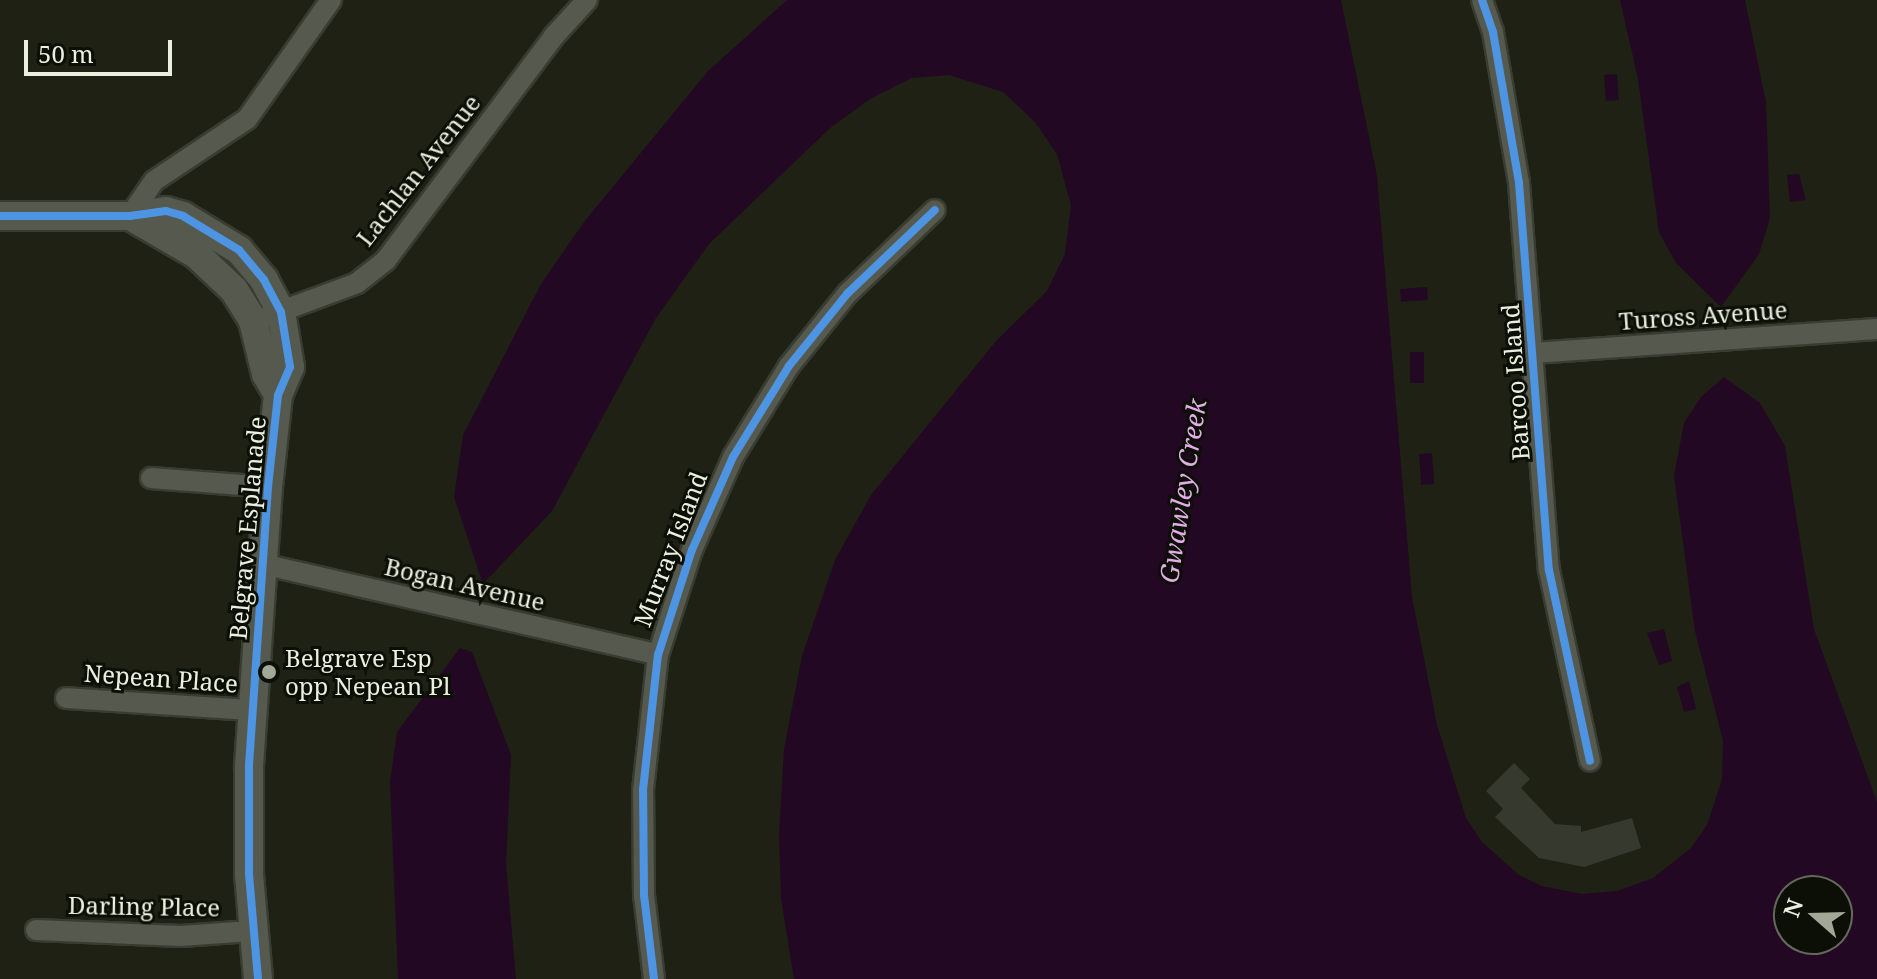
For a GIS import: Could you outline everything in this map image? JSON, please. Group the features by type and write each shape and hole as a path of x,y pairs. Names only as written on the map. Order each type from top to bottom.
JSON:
{"street":[{"path":"130,216 154,181 247,119 331,0"},
{"name":"Lachlan Avenue","path":"253,321 357,283 386,260 554,36 587,0"},
{"name":"Barcoo Island","path":"1482,0 1493,32 1519,183 1549,570 1590,761"},
{"name":"Murray Island","path":"654,979 644,895 643,790 658,655 692,550 733,457 781,379 848,293 935,210"},
{"name":"Belgrave Esplanade","path":"0,216 130,216 166,211 222,236 256,269 281,312 290,367 278,395 268,487 247,824 251,931 258,979"},
{"name":"Belgrave Esplanade","path":"130,216 213,268 253,321 266,374 278,395"},
{"name":"Tuross Avenue","path":"1533,353 1877,329"},
{"path":"151,478 268,487"},
{"name":"Bogan Avenue","path":"262,564 658,655"},
{"name":"Nepean Place","path":"66,698 252,710"},
{"name":"Darling Place","path":"36,930 181,936 251,931"}],"water":[{"name":"Gwawley Creek","path":"787,0 1341,0 1377,176 1412,597 1437,725 1466,818 1482,842 1519,875 1542,886 1582,894 1617,891 1653,878 1691,848 1707,825 1722,779 1723,741 1695,631 1674,476 1684,423 1701,397 1724,377 1760,403 1785,446 1814,629 1877,802 1877,979 794,979 781,898 779,835 784,749 802,656 835,560 871,495 996,341 1047,291 1065,254 1071,205 1057,154 1035,122 1003,92 949,75 912,78 870,99 830,128 709,244 656,318 552,511 483,584 454,497 463,435 541,284 584,222 708,71"},
{"path":"1620,0 1745,0 1766,102 1770,218 1759,254 1721,307 1676,263 1659,232 1638,79"},
{"path":"1617,74 1619,100 1606,101 1604,75"},
{"path":"1799,174 1806,200 1790,202 1787,175"},
{"path":"1427,287 1428,300 1401,302 1400,289"},
{"path":"1410,352 1424,352 1424,383 1410,383"},
{"path":"1432,453 1434,484 1421,485 1419,454"},
{"path":"1664,629 1672,661 1659,665 1647,633"},
{"path":"460,648 472,652 511,755 506,864 516,979 398,979 390,782 397,732"},
{"path":"1689,681 1696,709 1684,712 1677,687"}],"building":[{"path":"1514,763 1530,779 1521,788 1555,824 1581,826 1581,832 1632,818 1641,848 1584,867 1539,858 1495,817 1503,809 1486,791"}],"cycle path":[{"path":"1482,0 1493,32 1519,183 1549,570 1590,761"},
{"path":"654,979 644,895 643,790 658,655 692,550 733,457 789,366 848,293 935,210"},
{"path":"0,216 130,216 166,211 183,216 239,250 264,280 281,312 290,367 278,395 268,487 249,768 249,874 258,979"}],"place":[{"name":"Belgrave Esp opp Nepean Pl","path":"269,672"}]}
